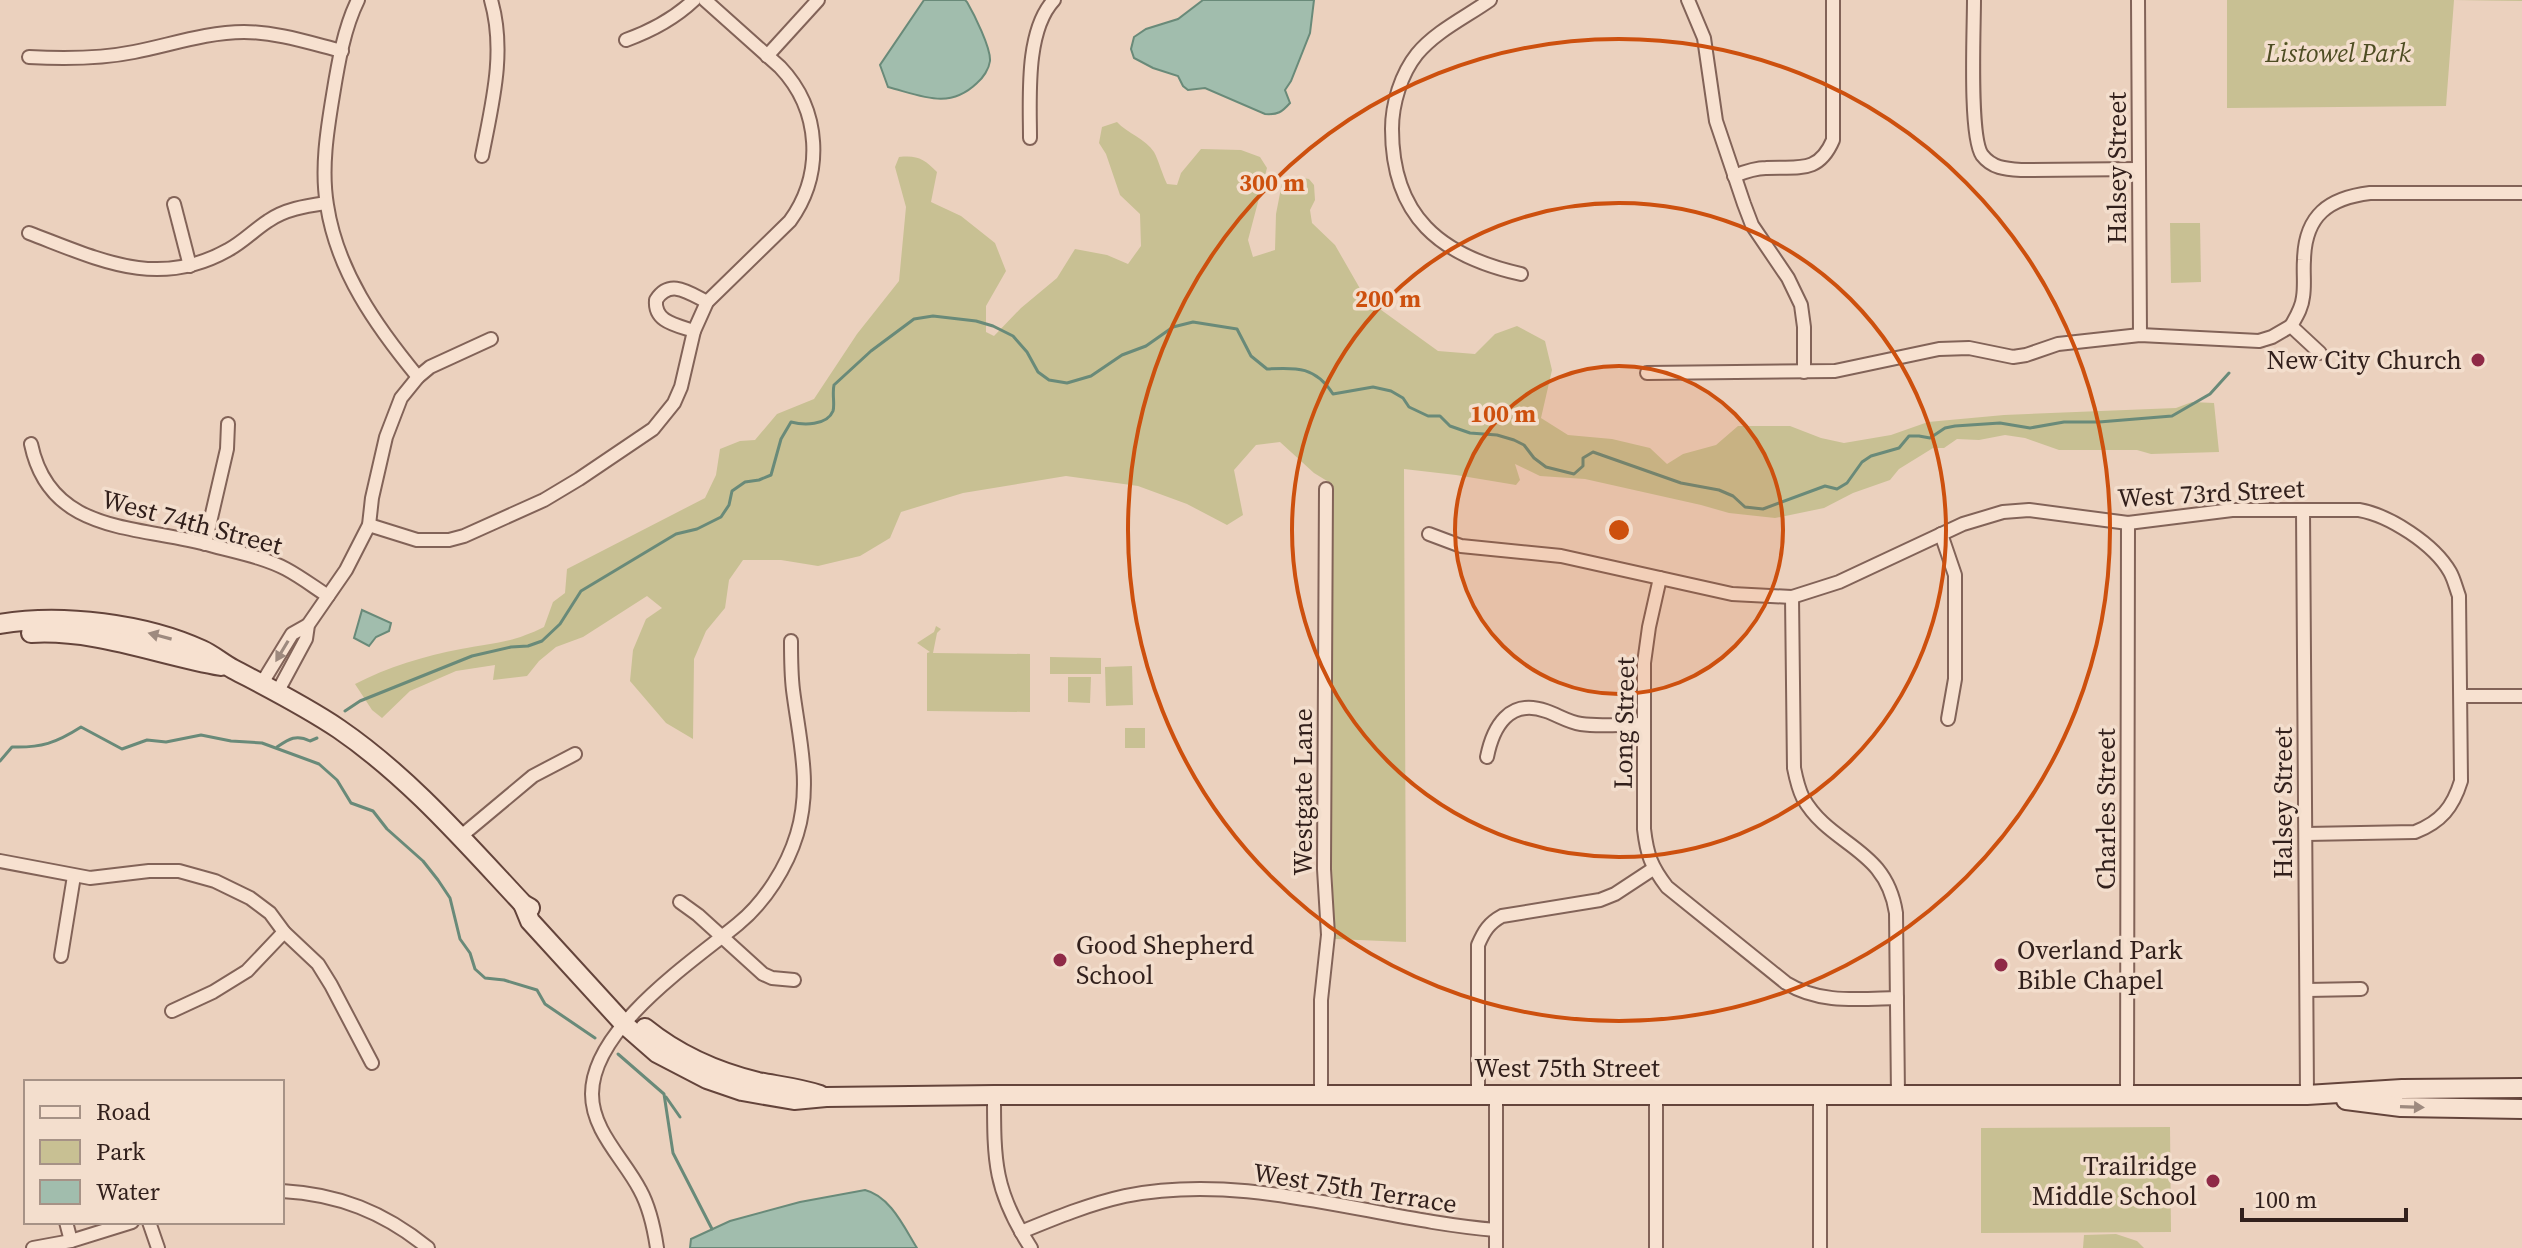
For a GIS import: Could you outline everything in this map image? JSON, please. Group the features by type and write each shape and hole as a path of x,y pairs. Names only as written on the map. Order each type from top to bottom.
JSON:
{"main road":[{"path":"0,624 32,620 82,621 129,628 179,641 204,651 230,668"},
{"path":"0,636 39,632 75,634 230,668"},
{"name":"West 75th Street","path":"230,668 270,687 339,729 389,767 429,804 523,904 530,921 657,1053 725,1086 765,1096 794,1100 994,1095 2307,1095 2402,1089 2522,1088"},
{"name":"West 75th Street","path":"2307,1095 2401,1107 2522,1109"}],"street":[{"path":"358,0 342,51 327,132 326,203 340,256 363,303 418,377"},
{"path":"482,156 499,54 497,21 491,0"},
{"path":"626,40 648,32 694,0"},
{"path":"369,525 417,540 449,540 464,536 544,500 641,437 661,421 674,403 685,373 694,331 707,302 790,221 800,207 809,184 814,146 806,104 789,77 705,0"},
{"path":"767,56 818,0"},
{"path":"1030,138 1032,61 1041,19 1054,0"},
{"path":"1490,0 1436,36 1417,54 1405,74 1392,111 1392,152 1408,203 1430,233 1458,254 1521,274"},
{"path":"1688,0 1704,38 1716,121 1752,225 1788,278 1801,305 1804,372"},
{"path":"1734,176 1759,169 1810,166 1829,151 1833,140 1833,0"},
{"path":"1974,0 1974,131 1981,154 2001,169 2139,169"},
{"name":"Halsey Street","path":"2138,0 2140,335"},
{"path":"29,57 100,57 248,32 282,36 342,51"},
{"path":"1647,373 1849,369 1939,349 1969,348 2013,357 2058,344 2140,335 2259,341 2291,326 2303,298 2304,248 2315,218 2334,202 2348,196 2370,193 2522,193"},
{"path":"29,233 103,261 126,267 162,270 202,263 229,249 276,216 304,206 326,203"},
{"path":"174,204 190,266"},
{"path":"694,331 663,319 657,312 656,300 663,290 676,287 707,302"},
{"path":"2291,326 2320,353"},
{"path":"270,687 292,634 308,625 346,570 369,525 372,498 389,426 401,398 430,367 491,339"},
{"path":"205,544 227,449 228,424"},
{"name":"West 74th Street","path":"31,444 36,465 47,485 70,508 84,516 102,523 205,544 279,566 328,596"},
{"name":"Westgate Lane","path":"1321,1095 1321,1000 1328,935 1324,869 1326,489"},
{"name":"West 73rd Street","path":"1792,597 1839,582 1941,534 2003,512 2029,510 2128,523 2232,510 2359,510 2374,512 2392,520 2444,565 2459,596 2461,781 2456,798 2440,818 2415,832 2306,834"},
{"name":"Halsey Street","path":"2303,510 2307,1095"},
{"name":"Charles Street","path":"2127,1095 2128,523"},
{"path":"1429,534 1461,546 1561,556 1732,594 1792,597 1794,768 1798,784 1813,812 1868,858 1888,882 1896,913 1898,1095"},
{"path":"1941,534 1955,575 1955,679 1948,719"},
{"name":"Long Street","path":"1653,869 1646,851 1644,829 1644,663 1660,578"},
{"path":"657,1248 647,1204 599,1126 594,1110 593,1078 599,1061 657,990 740,923 765,896 797,833 805,781 792,680 791,641"},
{"path":"2462,696 2522,696"},
{"path":"1487,757 1495,728 1504,717 1518,710 1535,708 1582,724 1644,724"},
{"path":"460,837 533,776 575,754"},
{"path":"4,865 90,878 179,871 215,881 250,898 270,913 284,932 318,964 372,1063"},
{"path":"1496,1248 1478,945 1491,922 1502,916 1600,900 1653,869 1667,887 1800,992 1832,999 1897,998"},
{"path":"61,956 74,876"},
{"path":"680,902 763,974 794,980"},
{"path":"172,1011 213,992 247,971 284,932"},
{"path":"2307,990 2361,989"},
{"path":"1656,1094 1656,1248"},
{"path":"1820,1094 1820,1248"},
{"path":"994,1095 995,1164 1007,1207 1031,1248"},
{"name":"West 75th Terrace","path":"1021,1232 1084,1207 1125,1197 1196,1190 1301,1198 1431,1223 1496,1230"},
{"path":"284,1191 333,1197 356,1204 397,1225 428,1248"},
{"path":"67,1224 71,1241"},
{"path":"33,1248 71,1241 126,1224"},
{"path":"150,1224 158,1248"}],"green space":[{"name":"Listowel Park","path":"2227,0 2454,0 2446,106 2227,108"},
{"path":"1117,122 1151,147 1167,184 1177,185 1181,173 1201,149 1241,150 1260,157 1267,168 1248,240 1253,257 1275,250 1276,214 1282,183 1292,176 1309,179 1314,185 1315,200 1310,210 1312,223 1335,245 1366,299 1438,351 1475,354 1495,334 1517,326 1545,341 1552,370 1541,418 1568,435 1612,439 1650,448 1667,464 1683,454 1716,445 1738,426 1790,426 1844,443 1891,435 1928,422 2004,415 2176,408 2192,402 2214,403 2219,452 2151,454 2137,450 2059,450 2025,438 2005,435 1979,440 1957,439 1944,448 1933,448 1899,469 1890,480 1853,493 1824,508 1775,518 1729,513 1585,479 1540,476 1515,464 1520,480 1516,485 1404,469 1406,942 1335,939 1331,844 1332,484 1314,473 1280,442 1256,445 1234,470 1243,515 1227,525 1187,504 1138,486 1066,476 963,493 901,512 890,538 860,556 818,566 781,560 743,560 729,580 725,608 706,631 694,659 693,739 666,723 630,681 633,650 646,619 662,608 647,596 583,637 556,647 527,676 493,680 495,665 456,671 410,691 382,718 372,710 355,684 420,659 512,639 544,627 553,602 565,593 567,569 705,498 716,475 720,449 740,441 755,440 777,414 814,399 857,334 899,281 906,207 895,167 899,157 916,157 937,172 931,202 961,216 995,243 1006,271 986,306 986,332 994,336 1057,278 1075,249 1107,255 1128,264 1141,246 1140,214 1120,195 1099,143 1102,127"},
{"path":"2170,223 2200,223 2201,282 2171,283"},
{"path":"936,626 941,629 937,633 933,653 1030,654 1030,712 927,711 927,653 930,652 917,643 934,632"},
{"path":"1050,657 1101,658 1101,674 1050,674"},
{"path":"1132,666 1133,705 1106,706 1105,667"},
{"path":"1068,677 1091,677 1090,703 1068,702"},
{"path":"1125,728 1145,728 1145,748 1125,748"},
{"path":"2170,1127 2171,1232 1981,1233 1981,1128"},
{"path":"2116,1234 2137,1241 2144,1248 2083,1248 2084,1235"}],"water":[{"path":"924,0 965,0 988,48 990,61 979,81 967,91 946,99 924,97 888,87 880,65"},
{"path":"1203,0 1314,0 1310,33 1285,90 1290,103 1282,111 1265,114 1205,88 1188,90 1178,76 1134,58 1131,49 1134,37 1146,29 1178,19"},
{"path":"362,610 391,623 389,631 376,637 369,646 354,638"},
{"path":"865,1190 889,1205 917,1248 690,1248 691,1239 730,1221 800,1202"}],"waterway":[{"path":"345,711 360,701 472,656 542,641 560,624 581,591 676,534 697,529 721,517 729,505 732,491 745,482 771,475 781,439 791,422 814,423 830,416 834,408 834,385 871,351 914,319 933,316 993,326 1013,336 1038,372 1049,380 1067,383 1091,376 1122,355 1146,346 1173,327 1193,322 1237,329 1251,356 1267,369 1288,368 1313,374 1333,394 1373,387 1391,391 1403,398 1409,407 1428,416 1440,416 1450,426 1470,433 1514,440 1524,445 1546,467 1574,474 1583,466 1583,458 1593,452 1681,483 1719,490 1733,496 1745,507 1763,509 1825,486 1837,489 1847,483 1862,462 1871,456 1899,448 1909,436 1930,438 1945,428 1955,426 2000,423 2030,428 2064,422 2172,416 2210,394 2229,373"},
{"path":"0,761 12,747 48,743 81,727 122,749 147,740 166,742 201,735 262,743 319,764 337,780 351,803 373,811 438,880 450,898 460,939 470,953 475,969 485,978 537,990 545,1004 595,1038"},
{"path":"277,747 293,738 310,741 317,738"},
{"path":"618,1054 664,1094 673,1153 712,1229"},
{"path":"666,1097 680,1117"}],"place":[{"name":"New City Church","path":"2478,360"},
{"name":"Good Shepherd School","path":"1060,960"},
{"name":"Overland Park Bible Chapel","path":"2001,965"},
{"name":"Trailridge Middle School","path":"2213,1181"}]}
